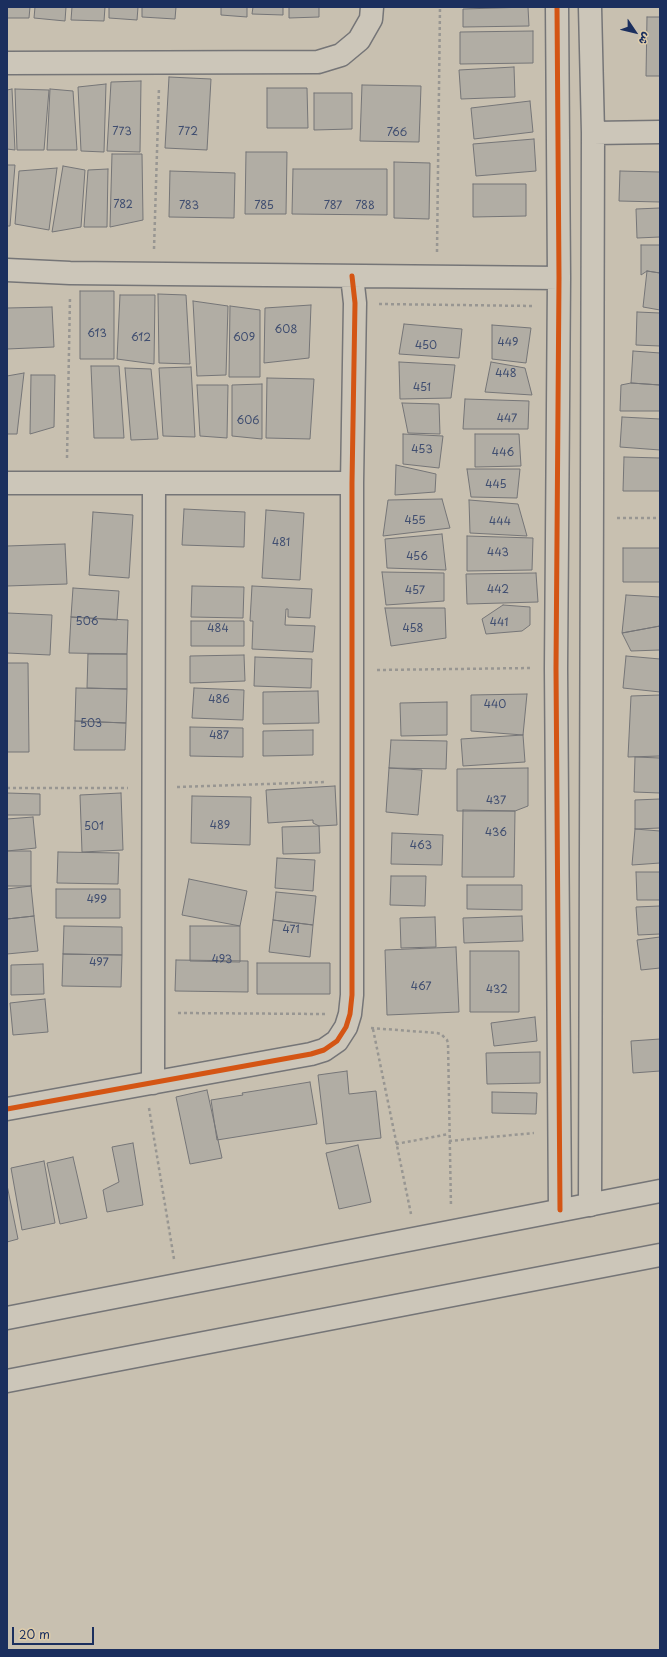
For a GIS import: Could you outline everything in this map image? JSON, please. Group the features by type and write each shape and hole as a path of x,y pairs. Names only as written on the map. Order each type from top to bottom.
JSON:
{"street":[{"path":"7,63 318,62 341,55 359,40 371,19 372,7"},
{"path":"558,7 559,278 556,668 560,1210"},
{"path":"590,7 593,133 590,1205"},
{"path":"593,133 660,132"},
{"path":"7,270 70,273 559,278"},
{"path":"7,1109 311,1054 324,1050 336,1041 348,1021 352,995 352,483 355,304 352,276"},
{"path":"7,482 352,483"},
{"path":"149,1083 153,1012 154,483"},
{"path":"7,1318 660,1191"},
{"path":"7,1381 660,1255"}],"path":[{"path":"437,276 440,7"},
{"path":"153,274 160,62"},
{"path":"66,483 70,273"},
{"path":"355,304 558,306"},
{"path":"591,517 660,518"},
{"path":"352,670 556,668"},
{"path":"153,1012 348,1021 373,1028 437,1033 445,1036 448,1043 451,1232"},
{"path":"373,1028 416,1238"},
{"path":"149,1083 179,1285"},
{"path":"449,1141 560,1131"},
{"path":"396,1144 449,1134"}],"building":[{"path":"7,7 30,7 29,18 7,18"},
{"path":"35,7 66,7 65,21 34,18"},
{"path":"72,7 105,7 104,21 71,20"},
{"path":"109,7 138,7 137,20 109,18"},
{"path":"142,7 176,7 175,19 142,17"},
{"path":"221,7 247,7 247,17 221,15"},
{"path":"253,7 283,7 283,15 252,14"},
{"path":"289,7 319,7 319,17 289,18"},
{"path":"528,7 529,26 463,27 463,9"},
{"path":"647,17 660,17 660,76 646,76"},
{"path":"533,31 533,63 460,64 460,32"},
{"path":"514,67 515,97 461,99 459,70"},
{"path":"169,77 211,79 207,150 165,148"},
{"path":"141,81 140,152 107,151 111,82"},
{"path":"106,84 104,152 81,151 78,87"},
{"path":"362,85 421,86 419,142 360,141"},
{"path":"267,88 307,88 308,128 267,128"},
{"path":"12,89 15,150 7,149 7,90"},
{"path":"15,89 49,90 44,150 17,150"},
{"path":"50,89 73,91 77,150 47,150"},
{"path":"314,93 352,93 352,129 314,130"},
{"path":"530,101 533,132 474,139 471,108"},
{"path":"534,139 536,171 476,176 473,144"},
{"path":"246,152 287,152 286,214 245,214"},
{"path":"112,154 142,154 143,220 110,227"},
{"path":"394,162 430,163 429,219 394,218"},
{"path":"7,165 15,165 10,226 7,226"},
{"path":"63,166 85,170 81,227 52,232"},
{"path":"57,168 49,230 15,224 19,171"},
{"path":"108,169 107,227 84,227 88,170"},
{"path":"293,169 387,169 387,215 292,214"},
{"path":"170,171 235,173 234,218 169,217"},
{"path":"620,171 660,172 660,202 619,201"},
{"path":"473,184 526,184 526,216 473,217"},
{"path":"660,208 660,237 637,238 636,209"},
{"path":"641,245 660,245 660,273 647,271 641,275"},
{"path":"647,271 660,273 660,310 643,307"},
{"path":"80,291 114,291 114,359 80,359"},
{"path":"158,294 186,295 190,364 159,363"},
{"path":"120,295 155,295 154,364 117,359"},
{"path":"193,301 228,306 226,375 197,376"},
{"path":"311,305 309,358 264,363 265,308"},
{"path":"230,306 260,310 260,377 229,377"},
{"path":"52,307 54,347 7,349 7,308"},
{"path":"637,312 660,313 660,346 636,345"},
{"path":"404,324 462,329 459,358 399,354"},
{"path":"492,325 531,328 526,363 492,359"},
{"path":"633,351 660,353 660,385 631,383"},
{"path":"399,362 455,365 451,398 400,399"},
{"path":"491,362 525,368 532,395 485,392"},
{"path":"91,366 119,366 124,438 94,438"},
{"path":"191,367 195,437 163,436 159,368"},
{"path":"125,368 151,369 158,439 131,440"},
{"path":"24,373 17,434 7,434 7,376"},
{"path":"31,375 55,375 54,427 30,434"},
{"path":"267,378 314,379 310,439 266,438"},
{"path":"631,383 660,385 660,411 620,411 621,385"},
{"path":"262,384 262,439 232,436 232,385"},
{"path":"197,385 228,385 227,438 200,436"},
{"path":"465,399 529,401 528,429 463,429"},
{"path":"402,403 439,404 440,434 408,433"},
{"path":"622,417 660,419 660,450 620,447"},
{"path":"403,434 443,436 439,468 403,464"},
{"path":"475,434 519,434 521,466 475,467"},
{"path":"624,457 660,458 660,491 623,491"},
{"path":"396,465 436,474 435,492 395,495"},
{"path":"467,469 520,469 517,498 471,497"},
{"path":"442,499 450,528 383,536 388,500"},
{"path":"469,500 518,504 527,536 470,533"},
{"path":"184,509 245,512 244,547 182,545"},
{"path":"266,510 304,513 300,580 262,578"},
{"path":"93,512 133,515 129,578 89,575"},
{"path":"442,534 446,570 387,568 385,539"},
{"path":"467,536 533,538 532,570 467,571"},
{"path":"65,544 67,584 7,586 7,546"},
{"path":"623,548 660,548 660,582 623,582"},
{"path":"382,572 444,573 444,601 386,605"},
{"path":"536,573 538,602 467,604 466,574"},
{"path":"192,586 244,587 243,618 191,617"},
{"path":"252,586 312,589 310,618 288,617 288,609 286,609 285,625 315,626 313,652 252,649 253,621 250,621"},
{"path":"73,588 119,591 117,620 71,617"},
{"path":"626,595 660,597 660,626 622,633"},
{"path":"503,605 530,607 530,625 522,631 486,634 482,619"},
{"path":"385,608 445,608 446,638 391,646"},
{"path":"7,613 52,615 50,655 7,653"},
{"path":"71,617 128,620 127,654 69,653"},
{"path":"191,621 244,621 244,646 191,646"},
{"path":"660,626 660,650 631,651 622,633"},
{"path":"88,654 127,654 127,689 87,688"},
{"path":"244,655 245,681 190,683 190,656"},
{"path":"626,656 660,659 660,692 623,688"},
{"path":"255,657 312,659 311,688 254,686"},
{"path":"7,663 28,663 29,752 7,752"},
{"path":"76,688 127,689 126,723 75,721"},
{"path":"194,688 244,690 243,720 192,718"},
{"path":"318,691 319,723 263,724 263,692"},
{"path":"527,694 523,735 471,731 471,695"},
{"path":"660,695 660,756 628,757 631,696"},
{"path":"447,702 447,735 401,736 400,703"},
{"path":"75,721 126,723 125,750 74,750"},
{"path":"190,727 243,728 243,757 190,756"},
{"path":"313,730 313,755 263,756 263,731"},
{"path":"523,735 525,762 463,766 461,739"},
{"path":"391,740 447,741 446,769 389,768"},
{"path":"635,757 660,758 660,793 634,792"},
{"path":"389,768 422,770 418,815 386,812"},
{"path":"528,768 528,806 515,811 457,811 457,769"},
{"path":"335,786 337,825 319,826 313,823 313,820 268,823 266,790"},
{"path":"7,793 40,794 40,815 7,815"},
{"path":"121,793 123,850 82,852 80,795"},
{"path":"192,796 251,797 250,845 191,843"},
{"path":"660,799 660,828 635,829 635,800"},
{"path":"463,810 515,811 514,877 462,877"},
{"path":"33,817 36,848 7,851 7,819"},
{"path":"319,826 320,853 283,854 282,827"},
{"path":"635,829 660,831 660,863 632,865"},
{"path":"392,833 443,835 442,865 391,864"},
{"path":"7,851 31,851 31,886 7,886"},
{"path":"58,852 119,853 118,884 57,883"},
{"path":"277,858 315,860 313,891 275,888"},
{"path":"636,872 660,872 660,900 637,900"},
{"path":"391,876 426,876 425,906 390,905"},
{"path":"189,879 247,891 240,926 182,915"},
{"path":"467,885 522,885 522,910 467,909"},
{"path":"31,886 34,916 7,919 7,889"},
{"path":"56,889 120,889 120,918 56,918"},
{"path":"276,892 316,896 313,925 273,920"},
{"path":"660,906 660,934 638,935 636,907"},
{"path":"34,916 38,951 7,954 7,919"},
{"path":"522,916 523,941 464,943 463,918"},
{"path":"435,917 436,947 401,948 400,918"},
{"path":"273,920 313,925 310,957 269,952"},
{"path":"64,926 122,927 122,955 63,954"},
{"path":"190,926 240,926 240,962 190,961"},
{"path":"660,937 660,968 641,970 637,940"},
{"path":"456,947 459,1012 387,1015 385,950"},
{"path":"470,951 519,951 519,1012 470,1012"},
{"path":"63,954 122,955 121,987 62,986"},
{"path":"176,960 248,961 248,992 175,991"},
{"path":"257,963 330,963 330,994 257,994"},
{"path":"43,964 44,994 11,995 11,965"},
{"path":"45,999 48,1032 13,1035 10,1003"},
{"path":"535,1017 537,1041 494,1046 491,1023"},
{"path":"660,1039 660,1071 633,1073 631,1041"},
{"path":"540,1052 540,1083 487,1084 486,1053"},
{"path":"347,1071 349,1094 376,1091 381,1138 326,1144 318,1075"},
{"path":"310,1082 317,1124 217,1140 211,1100 243,1095 242,1093"},
{"path":"207,1090 222,1158 190,1164 176,1097"},
{"path":"492,1092 537,1093 536,1114 492,1113"},
{"path":"133,1143 143,1205 107,1212 103,1190 119,1182 112,1147"},
{"path":"358,1145 371,1202 339,1209 326,1153"},
{"path":"73,1157 87,1218 60,1224 47,1163"},
{"path":"44,1161 55,1223 22,1230 11,1168"},
{"path":"7,1185 18,1239 7,1242"}],"cycle path":[{"path":"557,7 559,278 556,668 560,1210"},
{"path":"7,1109 311,1054 324,1050 337,1041 346,1027 350,1014 352,995 352,483 355,303 352,276"}]}
